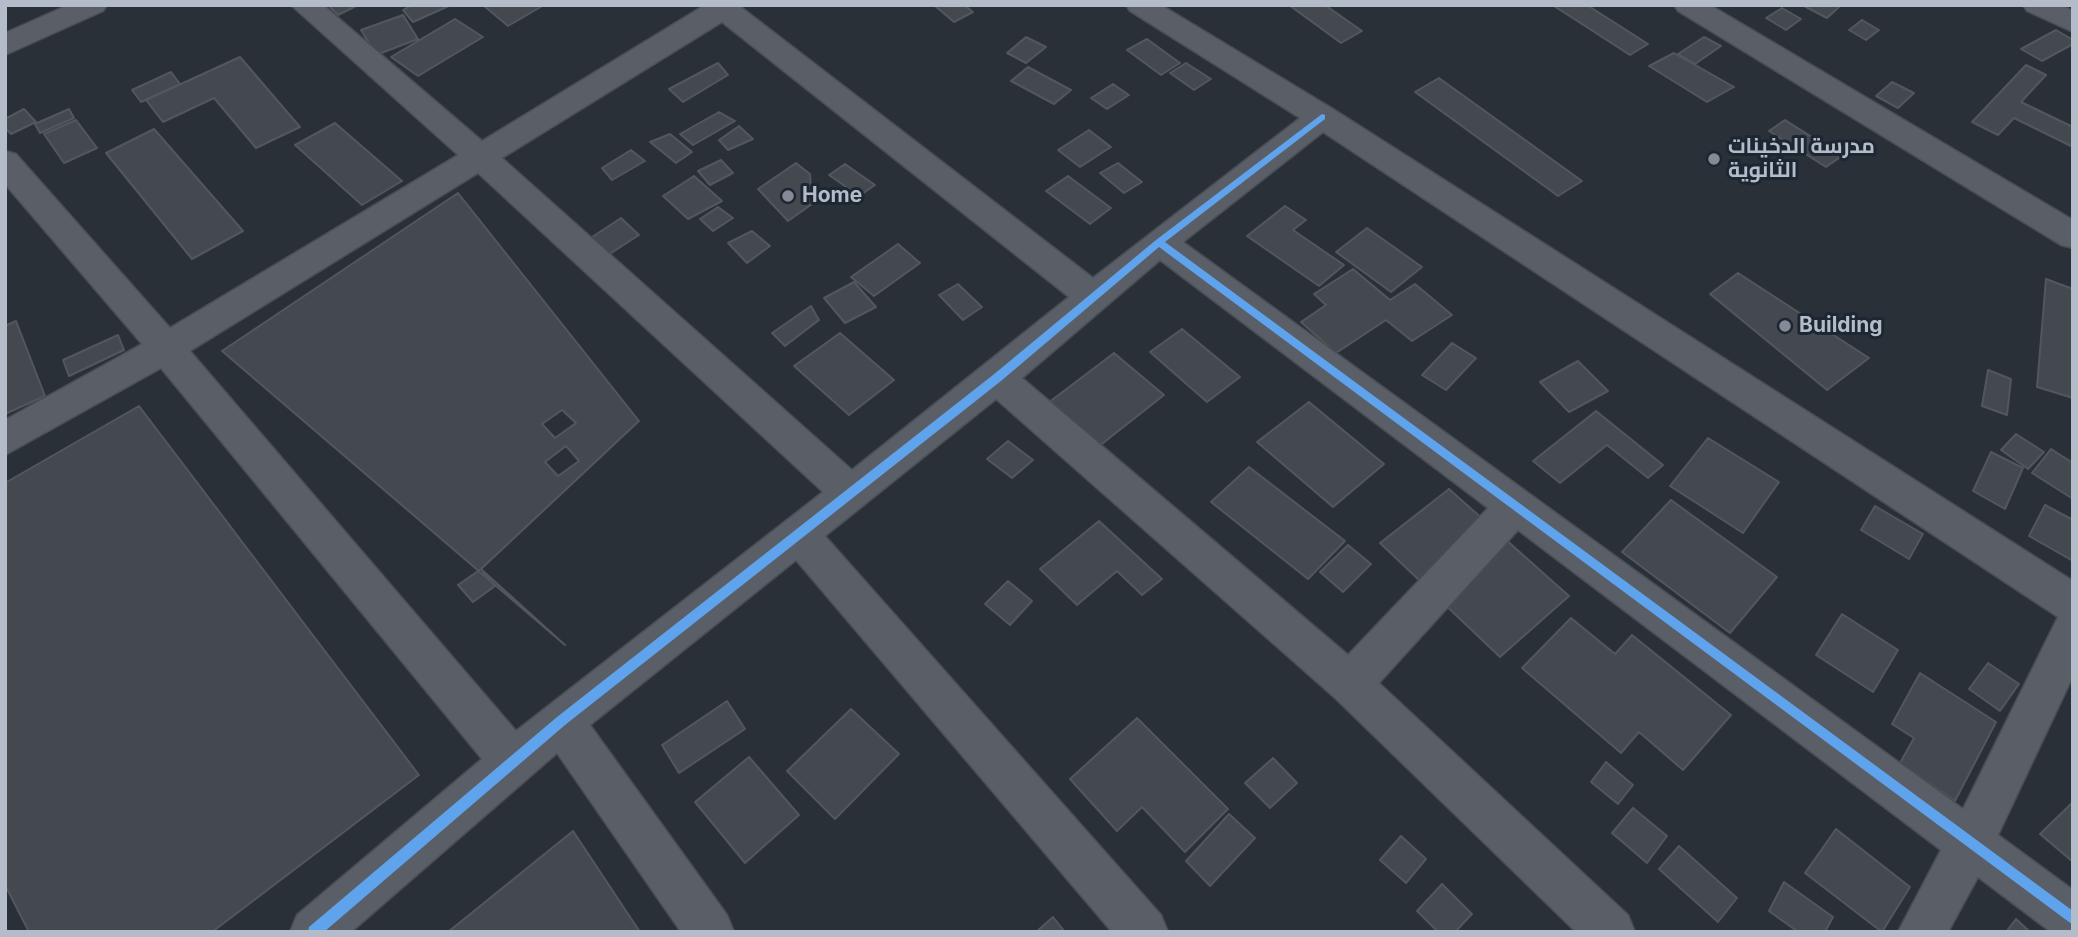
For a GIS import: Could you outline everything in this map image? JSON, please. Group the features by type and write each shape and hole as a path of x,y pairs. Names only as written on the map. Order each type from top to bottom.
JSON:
{"street":[{"path":"5,45 93,5"},
{"path":"305,5 480,157 851,493"},
{"path":"1140,5 1322,117 2073,604"},
{"path":"1688,5 2073,236"},
{"path":"2037,5 2073,23"},
{"path":"5,439 166,348 724,6 1092,296"},
{"path":"314,932 561,720 997,378 1159,242 1322,117"},
{"path":"5,162 166,348 513,762"},
{"path":"1159,242 2073,919"},
{"path":"997,378 1350,684 1611,932"},
{"path":"1350,684 1517,505"},
{"path":"798,534 1144,932"},
{"path":"1922,932 1970,844 2073,630"},
{"path":"561,720 710,932"}],"building":[{"path":"328,5 358,5 338,15"},
{"path":"412,5 451,5 413,22 403,10"},
{"path":"483,5 544,5 508,26"},
{"path":"934,5 964,5 973,12 954,22"},
{"path":"1289,5 1325,5 1362,31 1341,43"},
{"path":"1587,5 1648,44 1630,55 1554,6"},
{"path":"1804,6 1839,7 1827,18"},
{"path":"1782,8 1801,19 1786,30 1766,18"},
{"path":"403,15 418,39 376,55 361,30"},
{"path":"455,19 483,37 418,76 391,57"},
{"path":"1862,20 1879,30 1866,40 1849,30"},
{"path":"2056,30 2073,40 2073,44 2042,61 2021,49"},
{"path":"1026,37 1046,47 1026,63 1007,53"},
{"path":"1704,37 1721,46 1695,64 1678,54"},
{"path":"1147,39 1180,63 1161,75 1127,50"},
{"path":"1674,53 1734,87 1707,102 1649,66"},
{"path":"240,57 300,127 256,148 214,98 163,122 146,100"},
{"path":"718,63 728,75 683,102 669,89"},
{"path":"1186,63 1211,79 1194,90 1170,73"},
{"path":"2026,65 2046,75 2021,102 2073,127 2073,147 2014,118 1998,135 1972,122"},
{"path":"1028,67 1071,90 1054,104 1011,81"},
{"path":"171,72 180,84 141,102 132,90"},
{"path":"1439,78 1582,181 1558,196 1415,92"},
{"path":"1892,82 1914,93 1898,108 1876,96"},
{"path":"1113,84 1129,95 1107,109 1091,98"},
{"path":"24,109 36,122 11,134 5,128 5,119"},
{"path":"69,109 74,118 40,133 35,124"},
{"path":"719,112 735,121 693,145 680,134"},
{"path":"76,120 97,148 64,163 44,134"},
{"path":"1785,120 1842,156 1826,167 1769,131"},
{"path":"335,123 402,181 362,205 295,145"},
{"path":"739,126 753,139 728,150 719,140"},
{"path":"154,129 243,231 192,259 106,153"},
{"path":"1089,130 1111,147 1080,167 1058,150"},
{"path":"670,134 692,152 676,163 650,142"},
{"path":"631,150 645,161 612,180 602,168"},
{"path":"721,160 733,173 710,185 698,171"},
{"name":"Home","path":"796,163 810,174 812,204 788,221 758,189"},
{"path":"1118,163 1142,182 1124,193 1100,173"},
{"path":"845,164 875,185 859,196 829,175"},
{"path":"694,176 722,201 688,219 663,196"},
{"path":"1068,176 1111,208 1090,224 1046,191"},
{"path":"458,193 639,421 481,569 565,645 222,351"},
{"path":"1285,206 1306,220 1293,230 1344,265 1319,286 1247,236"},
{"path":"718,207 733,218 713,231 700,219"},
{"path":"621,218 639,235 608,255 586,241"},
{"path":"1367,228 1422,267 1391,292 1336,252"},
{"name":"Home","path":"752,231 770,246 747,263 728,243"},
{"path":"898,244 920,263 874,296 851,277"},
{"path":"1353,269 1390,300 1415,284 1452,315 1412,341 1386,320 1336,353 1301,322 1326,305 1314,294"},
{"name":"Building","path":"1738,273 1869,358 1827,390 1710,294"},
{"path":"2046,279 2073,289 2073,398 2037,387"},
{"path":"854,282 876,307 845,323 824,298"},
{"path":"958,284 982,307 963,320 939,295"},
{"path":"811,306 819,320 785,346 772,333"},
{"path":"16,321 45,396 5,414 5,326"},
{"path":"1182,329 1240,377 1207,402 1150,352"},
{"path":"840,333 894,380 849,415 794,366"},
{"path":"118,335 124,350 69,376 63,360"},
{"path":"1452,343 1476,358 1446,390 1422,375"},
{"path":"1114,353 1164,395 1098,447 1048,403"},
{"path":"1578,361 1608,391 1569,412 1540,382"},
{"path":"1988,370 2011,379 2007,415 1982,406"},
{"path":"1309,402 1384,464 1333,507 1257,442"},
{"path":"139,406 419,775 212,932 29,932 5,885 5,483"},
{"path":"562,410 576,423 555,438 542,424"},
{"path":"1596,411 1663,465 1648,478 1607,445 1560,483 1533,461"},
{"path":"2016,434 2044,452 2028,469 2001,450"},
{"path":"1708,438 1779,482 1743,533 1670,486"},
{"path":"1008,441 1033,460 1012,478 987,459"},
{"path":"566,446 579,461 558,476 545,462"},
{"path":"2051,449 2073,463 2073,499 2032,473"},
{"path":"1991,452 2023,468 2005,509 1973,491"},
{"path":"1249,467 1345,541 1308,579 1211,502"},
{"path":"1449,489 1569,596 1500,657 1380,543"},
{"path":"1671,500 1777,577 1730,633 1622,552"},
{"path":"2045,505 2073,520 2073,561 2029,536"},
{"path":"1875,506 1923,534 1909,559 1861,530"},
{"path":"1099,521 1162,579 1142,595 1117,571 1077,605 1040,569"},
{"path":"1348,545 1371,564 1343,592 1320,572"},
{"path":"481,569 495,586 473,602 458,585"},
{"path":"1008,581 1032,601 1010,625 985,604"},
{"path":"1842,614 1898,650 1873,692 1816,655"},
{"path":"1571,618 1615,654 1632,635 1731,715 1683,770 1639,732 1621,753 1522,668"},
{"path":"1988,663 2019,684 2000,711 1969,689"},
{"path":"1920,673 1996,722 1955,801 1900,763 1914,738 1892,724"},
{"path":"727,701 745,729 679,773 662,745"},
{"path":"851,709 899,754 835,819 787,771"},
{"path":"1137,718 1228,809 1185,852 1142,807 1117,831 1070,779"},
{"path":"749,757 799,815 745,863 695,802"},
{"path":"1273,758 1297,783 1270,808 1245,783"},
{"path":"1606,762 1633,785 1618,804 1591,782"},
{"path":"2073,802 2073,862 2040,834"},
{"path":"1633,808 1667,836 1647,863 1612,833"},
{"path":"1229,814 1255,838 1210,886 1186,861"},
{"path":"1836,829 1910,887 1882,932 1805,873"},
{"path":"573,831 640,932 448,932"},
{"path":"1401,836 1426,859 1406,883 1380,860"},
{"path":"1679,846 1737,898 1718,922 1659,869"},
{"path":"1784,882 1833,917 1825,932 1798,932 1769,911"},
{"path":"1442,884 1472,914 1455,932 1438,932 1417,911"},
{"path":"1053,917 1065,932 1036,932"},
{"path":"2016,919 2030,932 2006,932"}],"cycle path":[{"path":"314,932 561,721 997,378 1159,242 1322,117"},
{"path":"1159,242 2073,919"}],"place":[{"name":"مدرسة الدخينات الثانوية","path":"1714,159"},
{"name":"Home","path":"788,196"},
{"name":"Building","path":"1785,326"}]}
